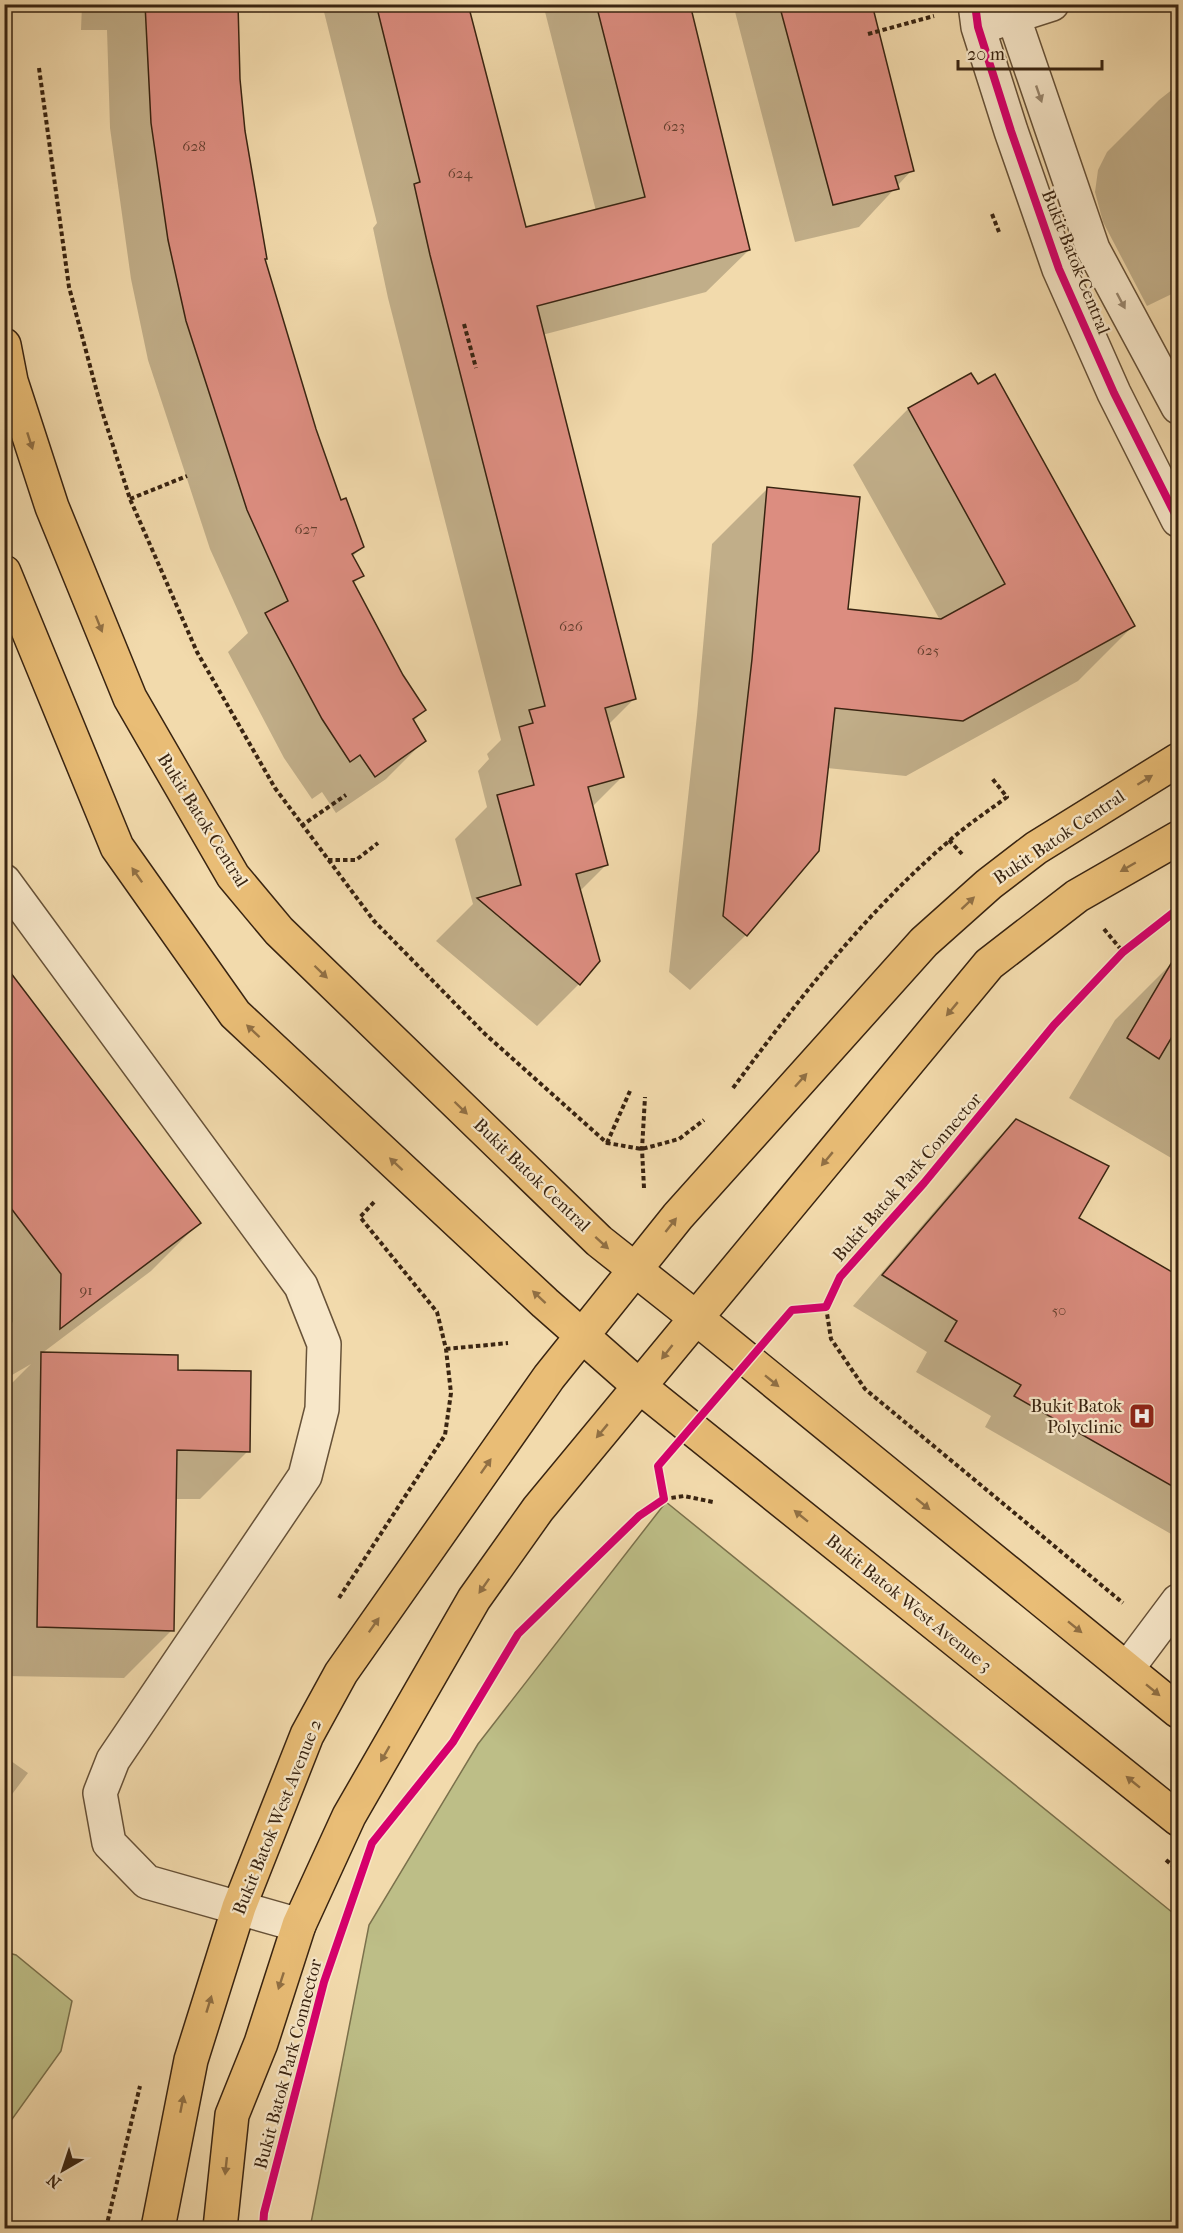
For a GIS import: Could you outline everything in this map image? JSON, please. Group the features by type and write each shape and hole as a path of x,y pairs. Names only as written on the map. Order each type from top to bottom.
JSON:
{"main road":[{"name":"Bukit Batok Central","path":"4,345 11,381 52,507 130,698 233,876 279,931 591,1233 634,1271 694,1317"},
{"path":"4,572 117,847 235,1014 639,1386"},
{"name":"Bukit Batok Central","path":"583,1335 678,1216 924,942 989,884 1036,848 1179,760"},
{"path":"220,2229 232,2115 261,2043 299,1925 350,1816 474,1599 538,1509 694,1317 989,964 1077,896 1179,838"},
{"path":"694,1317 1179,1711"},
{"name":"Bukit Batok West Avenue 2","path":"158,2229 191,2060 239,1907 307,1735 341,1673 549,1377 583,1335"},
{"name":"Bukit Batok West Avenue 3","path":"639,1386 1179,1819"}],"street":[{"path":"977,16 1052,4"},
{"name":"Bukit Batok Central","path":"1010,11 1093,249 1179,407"},
{"name":"Bukit Batok Central","path":"977,16 1011,131 1059,269 1114,393 1179,520"},
{"path":"4,881 301,1287 324,1344 322,1409 305,1476 113,1760 100,1793 109,1843 147,1882 299,1925"},
{"path":"1127,1670 1179,1601"}],"path":[{"path":"868,34 941,14"},
{"path":"39,68 69,287 102,411 130,499 197,652 274,788 374,921 484,1034 607,1143 642,1149 679,1139 706,1119"},
{"path":"464,324 476,368"},
{"path":"130,499 187,476"},
{"path":"729,1093 799,998 882,904 949,840 1007,797 991,777"},
{"path":"301,826 346,795"},
{"path":"327,860 356,860 378,843"},
{"path":"1115,960 1132,945"},
{"path":"607,1143 630,1091"},
{"path":"644,1188 642,1149 645,1097"},
{"path":"830,1297 826,1307 831,1339 865,1389 1157,1631"},
{"path":"814,1308 826,1307"},
{"path":"446,1348 508,1343"},
{"path":"656,1504 664,1499 662,1488"}],"green space":[{"path":"666,1502 1178,1917 1178,2228 310,2228 369,1925 478,1744"},
{"path":"5,1952 16,1955 72,2001 61,2051 5,2129"}],"building":[{"path":"145,4 238,4 240,79 245,131 267,259 265,259 316,429 341,500 346,498 364,547 352,554 364,576 353,581 403,675 426,710 413,719 426,741 375,777 360,755 350,762 322,719 265,613 288,601 247,510 186,321 168,240 151,123"},
{"path":"376,4 468,4 526,227 645,197 596,4 690,4 750,250 537,306 636,699 605,708 624,777 588,787 608,865 576,874 600,961 580,985 477,898 521,885 497,795 534,785 519,727 533,723 529,710 545,706 430,255 414,184 420,182"},
{"path":"779,4 872,4 914,171 895,176 899,189 833,205"},
{"path":"971,373 978,384 995,374 1135,626 963,721 835,708 819,851 747,936 723,916 752,659 767,487 860,497 848,609 941,619 1005,584 908,408"},
{"path":"1179,950 1179,1025 1159,1059 1127,1038"},
{"path":"4,964 201,1223 60,1329 61,1274 4,1199"},
{"path":"1016,1119 1109,1166 1079,1218 1179,1276 1179,1490 1014,1396 1021,1385 945,1341 957,1321 882,1275"},
{"path":"41,1352 178,1355 178,1370 251,1371 250,1452 177,1450 174,1631 37,1627"}],"cycle path":[{"path":"975,4 978,27 1059,269 1114,393 1178,520"},
{"name":"Bukit Batok Park Connector","path":"263,2228 264,2213 324,1982 372,1843 453,1742 518,1634 639,1516 664,1499 658,1466 792,1310 826,1307 840,1277 924,1183 1054,1025 1123,952 1178,909"}],"place":[{"name":"Bukit Batok Polyclinic","path":"1142,1416"}]}
